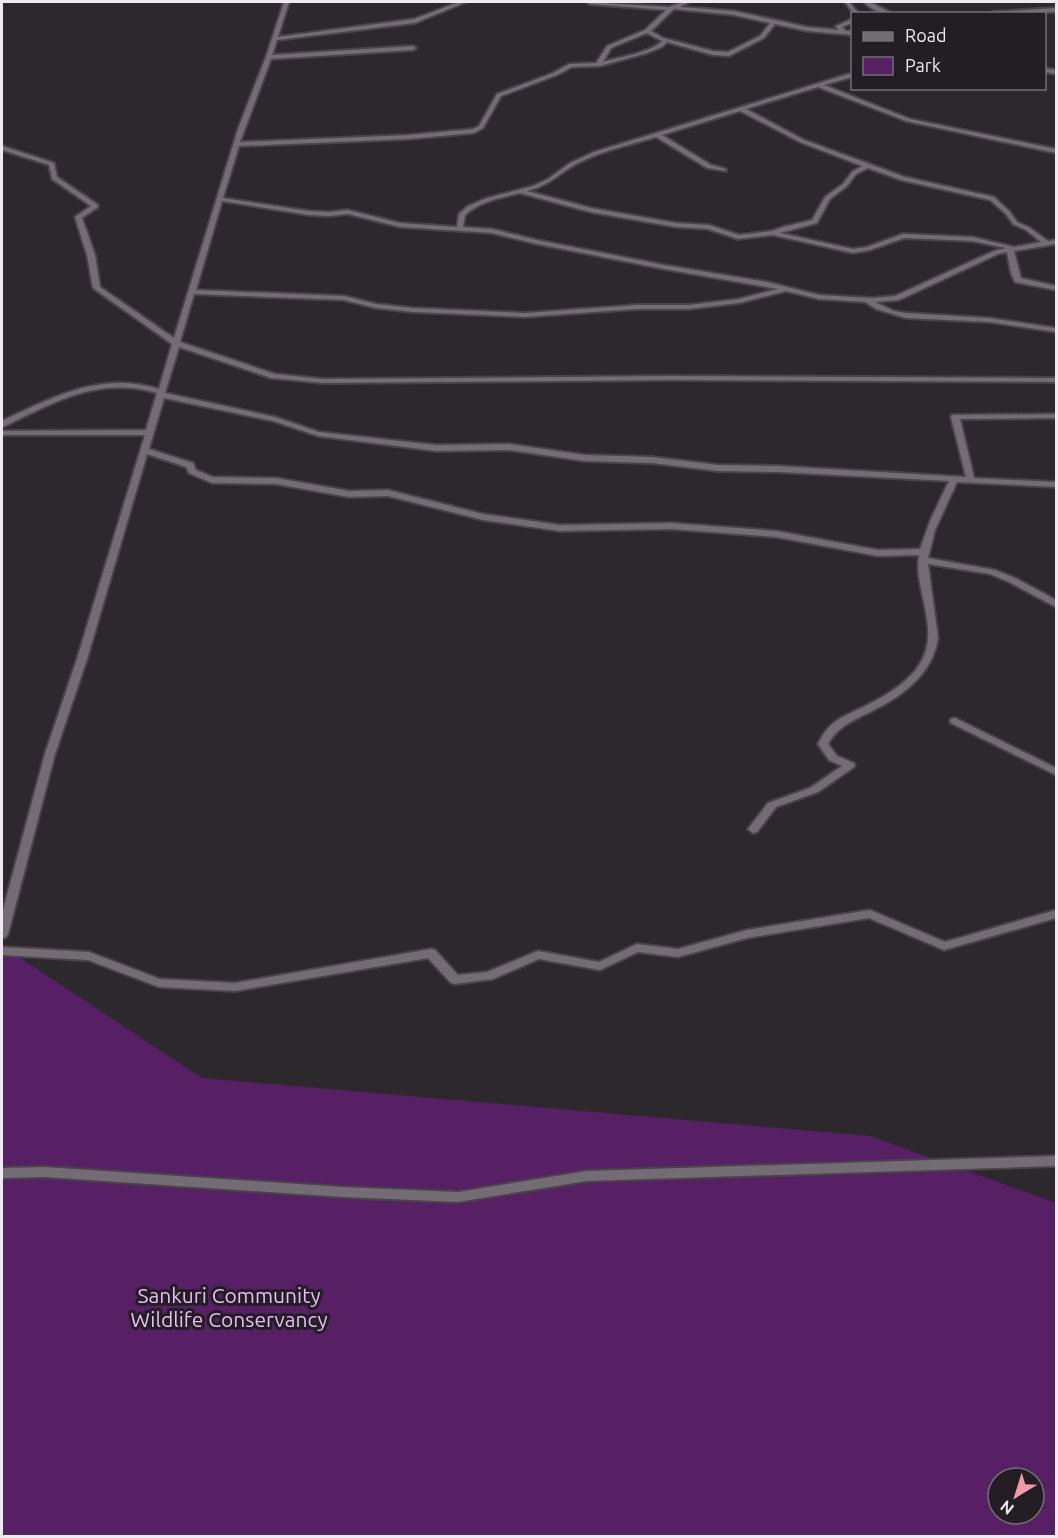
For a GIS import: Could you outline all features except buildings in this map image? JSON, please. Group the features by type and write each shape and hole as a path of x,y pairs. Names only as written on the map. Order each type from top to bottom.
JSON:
{"street":[{"path":"2,933 50,754 82,659 219,199 286,2"},
{"path":"274,39 415,21 462,2"},
{"path":"589,2 734,13 807,29 851,33"},
{"path":"598,66 609,47 647,31 671,9 687,2"},
{"path":"867,2 886,12"},
{"path":"1024,12 1056,10"},
{"path":"843,32 837,27 851,21"},
{"path":"647,31 666,40 713,53 729,54 762,37 773,22"},
{"path":"237,144 409,137 474,131 481,127 495,98 499,95 555,74 571,65 598,66 645,52 660,46 666,40"},
{"path":"269,57 413,48"},
{"path":"460,227 462,214 470,207 550,180 572,164 596,153 851,75"},
{"path":"817,85 857,99 887,113 917,122 1056,152"},
{"path":"741,109 802,141 913,181 992,198 1015,223 1028,229 1047,244"},
{"path":"656,134 708,167 724,170"},
{"path":"2,148 52,164 54,177 96,206 78,218 91,255 97,288 177,344 274,376 323,381 660,378 1056,380"},
{"path":"520,191 590,210 675,225 709,227 738,237 773,233 815,222 827,198 845,185 854,173 869,165"},
{"path":"219,199 309,213 348,212 400,225 460,227 500,232 537,242 819,297 867,300 896,298 996,252 1056,242"},
{"path":"773,233 853,251 868,249 903,236 972,239 1011,248"},
{"path":"1011,248 1018,280 1056,288"},
{"path":"193,292 344,298 376,306 404,309 525,315 689,307 739,301 787,289"},
{"path":"867,300 877,307 902,314 1006,322 1056,330"},
{"path":"2,424 83,389 143,385 161,394 275,419 318,434 339,438 436,448 524,448 585,458 652,460 718,468 1056,485"},
{"path":"971,481 955,417 1056,416"},
{"path":"2,433 150,432"},
{"path":"144,450 190,465 192,471 212,480 276,481 349,494 388,493 458,512 560,528 671,526 786,535 878,553 924,556 992,572 1056,604"},
{"path":"753,829 772,805 814,790 850,765 833,758 823,744 828,733 840,721 875,705 913,681 929,658 933,641 924,556 935,519 954,480"},
{"path":"956,721 1056,772"},
{"path":"2,951 89,956 159,983 235,987 430,953 455,980 489,976 538,956 600,966 637,948 678,953 747,934 870,914 944,945 1056,914"},
{"path":"2,1173 45,1172 343,1192 458,1197 587,1176 1056,1161"}],"green space":[{"name":"Sankuri Community Wildlife Conservancy","path":"2,946 202,1078 870,1136 1056,1203 1056,1536 2,1536"}]}
